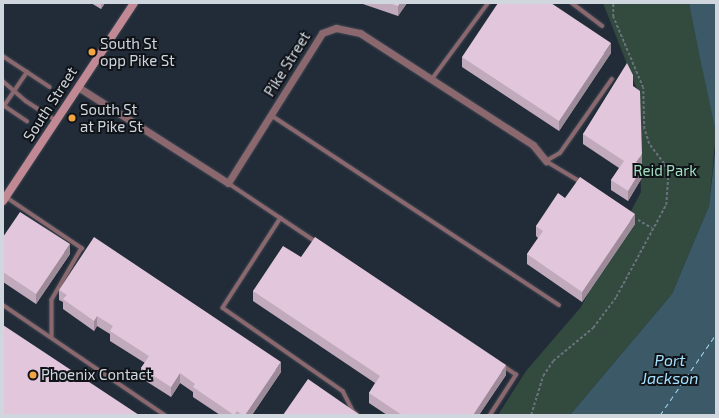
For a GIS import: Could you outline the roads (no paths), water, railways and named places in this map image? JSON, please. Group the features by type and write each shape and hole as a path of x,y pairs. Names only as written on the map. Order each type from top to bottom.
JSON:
{"street":[{"name":"South Street","path":"4,199 134,3"},
{"name":"Pike Street","path":"228,183 322,33 336,28 360,33 533,145 546,161"},
{"path":"78,87 228,183"}],"lane":[{"path":"432,80 488,3"},
{"path":"572,3 602,26"},
{"path":"3,56 50,87"},
{"path":"27,72 4,105 27,121"},
{"path":"588,186 546,161 560,153 612,79"},
{"path":"3,81 14,91 56,121"},
{"path":"271,115 559,306"},
{"path":"228,183 320,244"},
{"path":"4,199 82,248 52,300 52,336"},
{"path":"281,218 223,308 343,391 353,411 358,415"},
{"path":"3,305 52,336 165,415"},
{"path":"490,415 516,375 496,362"}],"water":[{"path":"689,3 716,3 716,133 700,58"},
{"name":"Port Jackson","path":"716,144 716,415 570,415 672,294 709,206"}],"place":[{"name":"South St opp Pike St","path":"92,52"},
{"name":"South St at Pike St","path":"72,118"},
{"name":"Phoenix Contact","path":"33,375"}],"park label":[{"name":"Reid Park","path":"665,171"}]}
